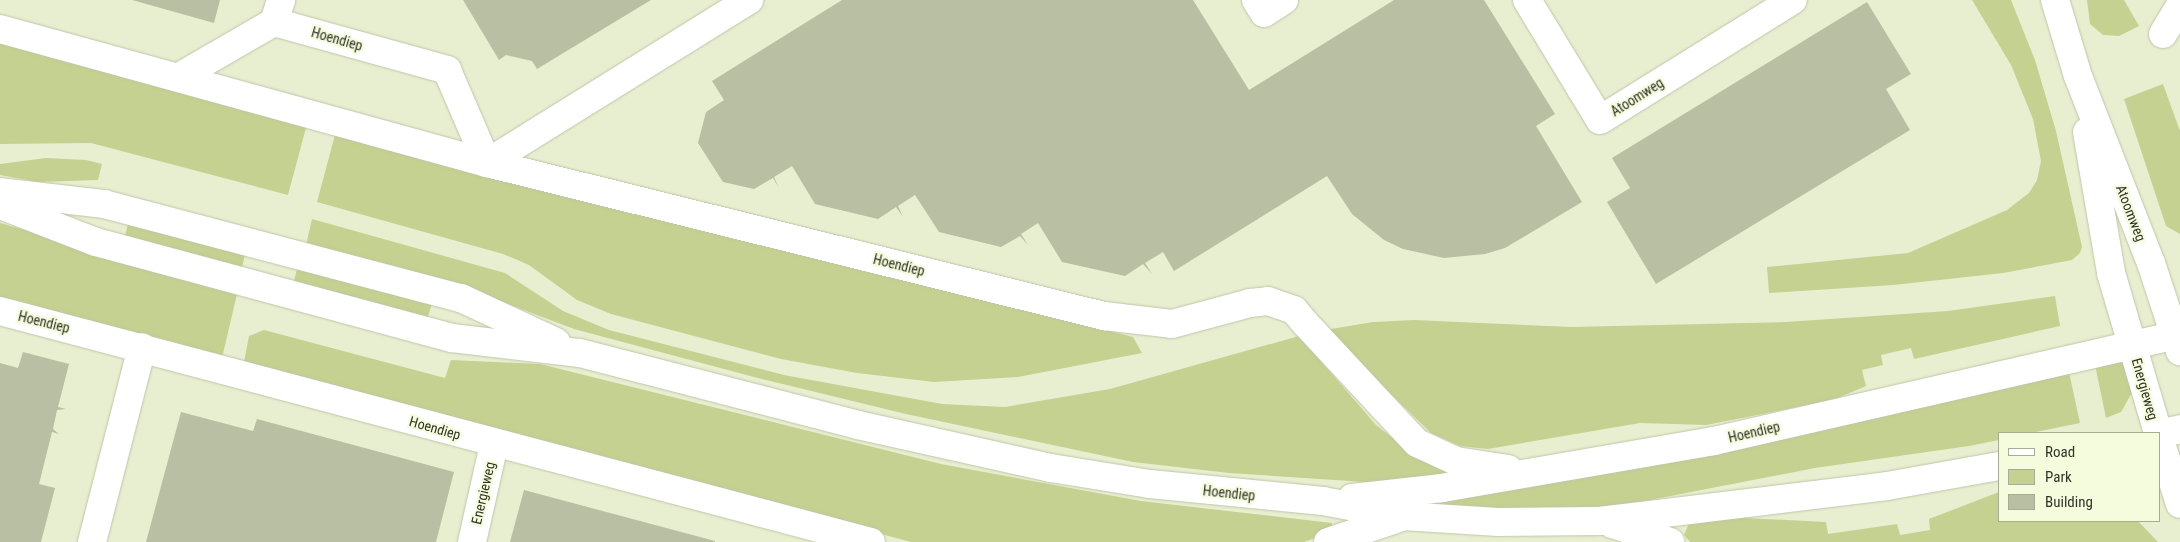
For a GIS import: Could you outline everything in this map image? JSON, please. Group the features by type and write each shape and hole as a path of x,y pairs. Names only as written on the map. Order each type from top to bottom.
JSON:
{"main road":[{"path":"486,163 750,0"},
{"path":"1256,0 1264,13 1284,0"},
{"name":"Atoomweg","path":"1527,0 1600,120 1793,0"},
{"name":"Atoomweg","path":"2055,0 2078,76 2151,263 2178,340"},
{"path":"2163,34 2180,6"},
{"name":"Hoendiep","path":"180,77 278,11 447,70 486,163"},
{"name":"Hoendiep","path":"0,29 180,77 486,163 1104,316 1172,324 1250,303 1268,301 1294,310 1417,443 1437,455 1476,466 1549,471"},
{"name":"Atoomweg","path":"2078,76 2111,273 2132,346"},
{"name":"Hoendiep","path":"0,192 104,204 461,298 580,354"},
{"name":"Hoendiep","path":"0,205 96,242 452,338 580,354 858,426 1051,468 1159,486 1323,501 1403,516 1498,522 1599,521 1887,486 1998,466"},
{"name":"Hoendiep","path":"0,311 142,346 494,444 872,542"},
{"name":"Hoendiep","path":"1323,501 1442,488 1714,441 2132,346 2178,340"},
{"path":"92,542 142,346"},
{"name":"Energieweg","path":"2132,346 2157,432"},
{"path":"2160,434 2180,429"},
{"name":"Energieweg","path":"2160,441 2180,504"},
{"name":"Energieweg","path":"472,542 494,444"},
{"path":"1328,542 1403,516"},
{"path":"1599,521 1670,542"}],"green space":[{"path":"1972,0 2011,0 2035,60 2056,131 2082,247 2080,253 2072,260 2003,273 1893,285 1769,293 1767,267 1908,253 2007,210 2029,193 2037,180 2041,161 2033,119 2011,65"},
{"path":"2087,0 2124,0 2139,26 2119,36 2103,35 2090,24"},
{"path":"0,39 307,124 288,195 91,143 0,144"},
{"path":"2163,84 2180,131 2180,234 2166,226 2124,99"},
{"path":"336,131 1133,337 1142,353 1018,377 934,382 857,373 781,359 611,314 577,300 529,265 503,254 317,202"},
{"path":"46,158 86,160 102,164 98,180 38,182 0,175 0,164"},
{"path":"312,219 505,273 563,311 609,330 784,375 942,404 1005,407 1110,389 1299,336 1376,425 1408,450 1447,466 1447,475 1380,483 1229,473 1133,462 906,414 754,377 574,329 476,292 306,245"},
{"path":"129,220 246,251 241,271 124,240"},
{"path":"0,223 238,290 222,358 0,299"},
{"path":"298,265 433,300 427,320 293,285"},
{"path":"2055,296 2060,326 1914,359 1911,348 1881,355 1883,365 1862,370 1866,386 1833,400 1706,425 1640,423 1488,449 1460,446 1431,433 1325,330 1373,322 1414,320 1571,327 1786,322 1948,311"},
{"path":"264,330 445,378 451,360 540,364 941,464 1141,501 1332,523 1332,532 1304,542 911,542 244,362 249,336"},
{"path":"2118,361 2126,364 2133,391 2121,412 2106,418 2095,365"},
{"path":"2069,372 2080,423 2036,432 1998,432 1998,440 1969,446 1815,468 1619,506 1535,513 1436,509 1439,500 1629,470"},
{"path":"1998,492 1998,522 2139,522 2158,542 1690,542 1684,535 1690,521 1725,517 1826,522 1828,534 1897,524 1900,535 1930,530 1929,519"}],"building":[{"path":"132,0 220,0 214,23"},
{"path":"463,0 651,0 537,69 532,61 506,55 499,60"},
{"path":"842,0 1193,0 1249,90 1394,0 1484,0 1555,114 1536,126 1582,202 1505,248 1485,254 1444,258 1403,249 1384,240 1352,214 1327,176 1174,271 1163,252 1145,263 1152,274 1143,264 1125,276 1062,262 1038,223 1021,234 1028,245 1020,236 1001,247 939,232 915,195 898,206 903,217 896,207 878,219 815,204 792,166 774,177 779,188 773,178 754,189 723,182 698,143 706,112 724,100 712,81"},
{"path":"1867,2 1911,74 1886,89 1910,130 1656,284 1607,202 1630,188 1612,158"},
{"path":"23,352 69,364 58,407 66,409 57,410 53,429 59,434 52,432 39,484 55,488 41,542 0,542 0,363 18,368"},
{"path":"181,412 253,431 257,419 454,472 436,542 146,542"},
{"path":"524,490 715,541 715,542 510,542"}]}
